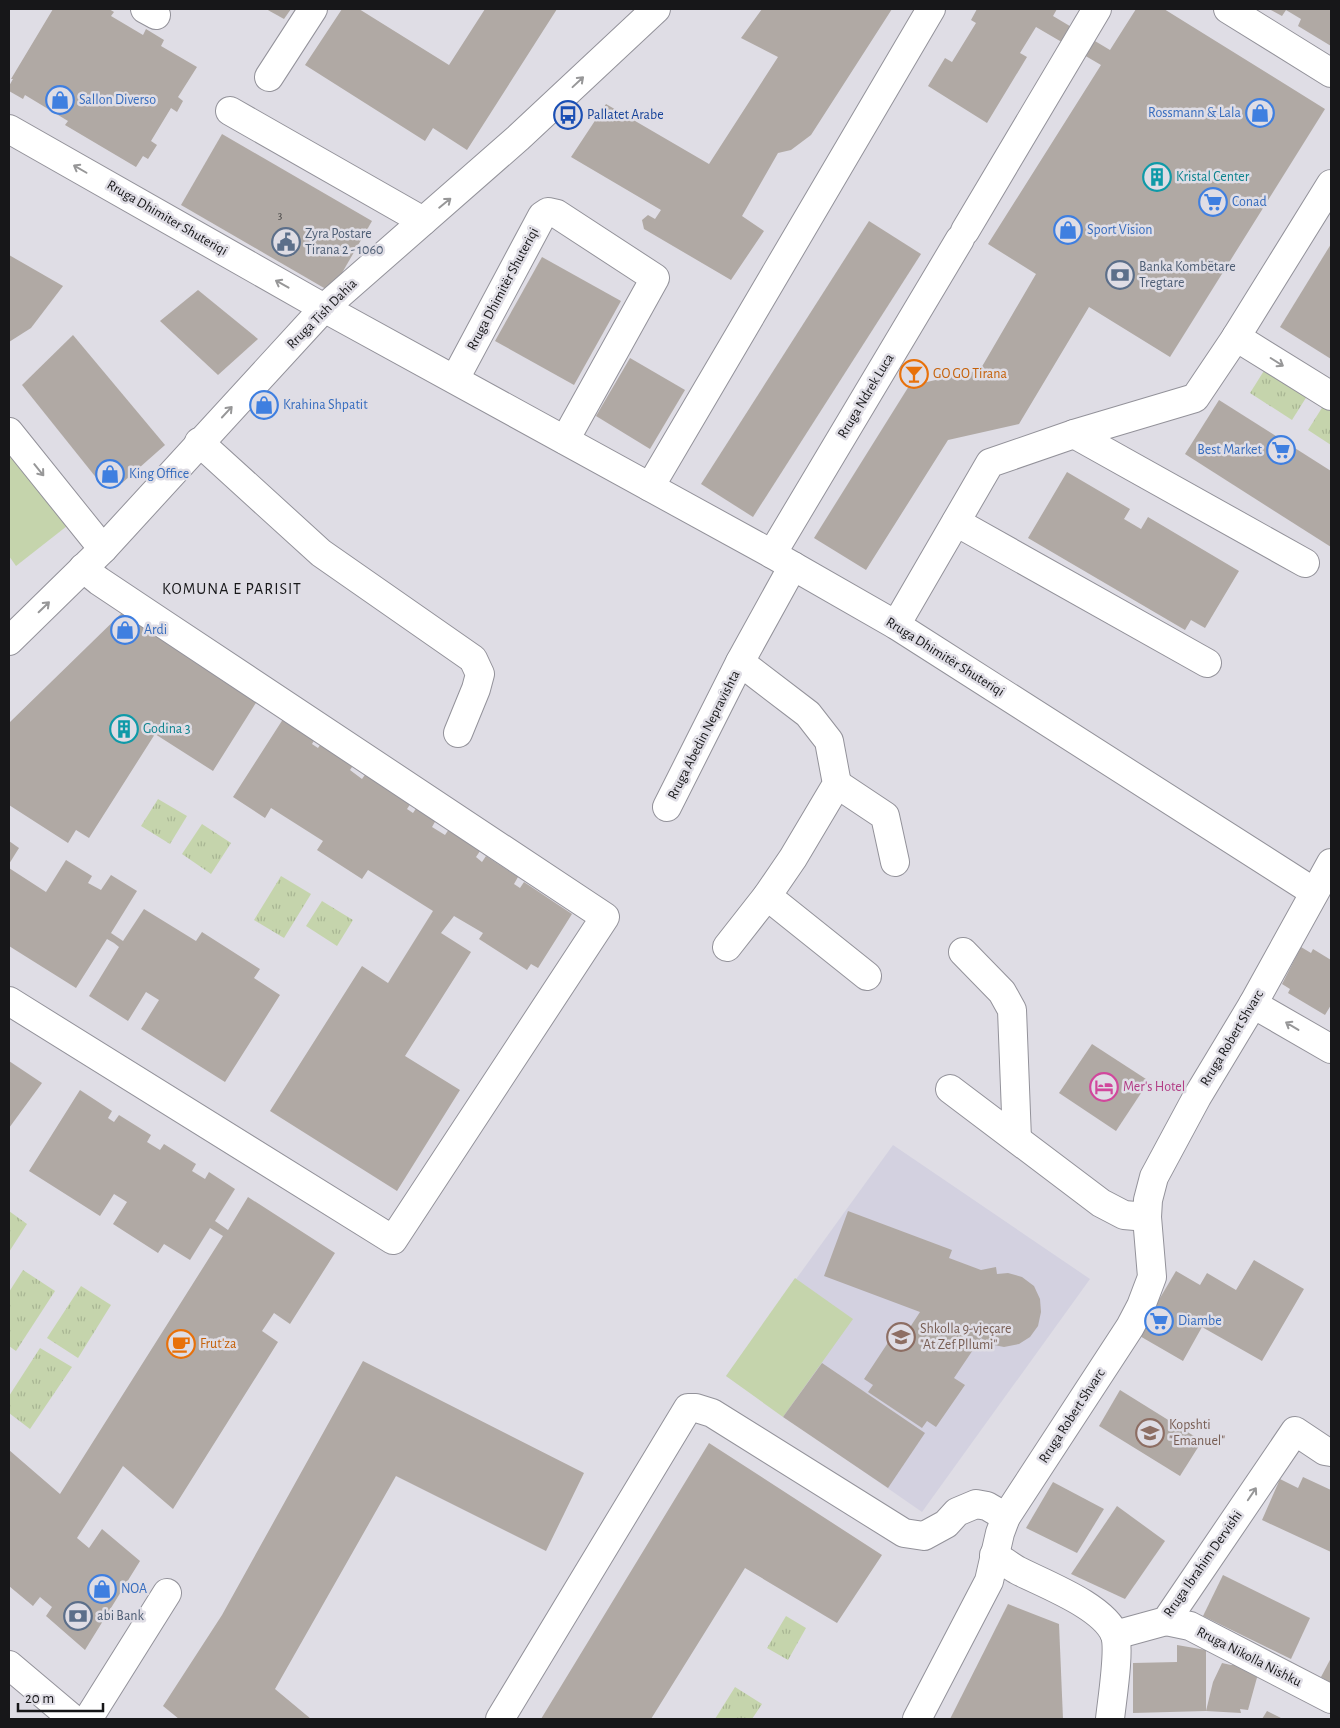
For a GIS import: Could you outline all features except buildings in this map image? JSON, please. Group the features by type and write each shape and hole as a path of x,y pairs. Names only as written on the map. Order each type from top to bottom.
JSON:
{"street":[{"path":"269,77 313,9"},
{"name":"Rruga Tish Dahia","path":"9,641 103,548 324,308 460,191 656,9"},
{"path":"650,487 930,9"},
{"name":"Rruga Ndrek Luca","path":"782,560 962,235 1097,9"},
{"path":"1228,9 1331,74"},
{"path":"230,111 423,221"},
{"name":"Rruga Dhimiter Shuteriqi","path":"9,129 324,308"},
{"path":"896,625 990,463 1074,434 1195,398 1236,337 1331,184"},
{"name":"Rruga Dhimitër Shuteriqi","path":"456,379 542,216 548,212 557,214 655,278 565,440"},
{"name":"Rruga Dhimitër Shuteriqi","path":"324,308 456,379 896,625 1314,892"},
{"path":"1236,337 1331,396"},
{"path":"9,432 103,548"},
{"path":"1074,434 1305,563"},
{"path":"199,442 320,553 473,659 480,674 458,733"},
{"path":"956,522 1207,663"},
{"name":"Rruga Abedin Nepravishta","path":"667,807 740,662 782,560"},
{"path":"9,1001 393,1240 605,917 159,621 84,568"},
{"name":"Rruga Abedin Nepravishta","path":"740,662 808,714 829,741 837,784"},
{"path":"727,947 767,896 793,858 837,784 885,816 895,862"},
{"name":"Rruga Robert Shvarc","path":"917,1719 988,1581 1006,1516 1130,1327 1141,1306 1152,1277 1148,1200 1154,1177 1197,1097 1253,1004 1331,863"},
{"path":"767,896 867,976"},
{"path":"963,952 1002,992 1012,1010 1017,1139"},
{"path":"1253,1004 1331,1049"},
{"path":"950,1089 1101,1203 1124,1216 1148,1217"},
{"path":"500,1719 688,1408 696,1408 712,1414 904,1533 924,1536 946,1524 957,1512 976,1504 987,1506 1006,1516"},
{"name":"Rruga Ibrahim Dervishi","path":"1115,1635 1166,1621 1295,1431 1325,1451 1331,1452"},
{"path":"994,1555 1016,1569 1097,1612 1108,1623 1115,1635 1117,1648 1110,1719"},
{"path":"88,1719 168,1593"},
{"name":"Rruga Nikolla Nishku","path":"1166,1621 1190,1626 1331,1699"},
{"path":"9,1665 73,1719"}],"shaded area":[{"name":"Shkolla 9-vjeçare \"At Zef Pllumi\"","path":"893,1145 1090,1279 922,1512 726,1376"}],"green space":[{"path":"1267,366 1309,393 1292,420 1250,393"},
{"path":"1325,403 1331,407 1331,445 1308,430"},
{"path":"9,452 67,526 16,566 9,556"},
{"path":"158,799 187,816 170,844 141,826"},
{"path":"202,824 231,843 211,874 182,854"},
{"path":"281,876 311,894 284,938 254,920"},
{"path":"322,901 353,920 337,946 306,926"},
{"path":"9,1211 27,1224 9,1252"},
{"path":"23,1270 55,1291 16,1351 9,1346 9,1292"},
{"path":"795,1278 853,1319 783,1417 726,1376"},
{"path":"81,1286 111,1305 78,1358 47,1338"},
{"path":"40,1348 72,1367 30,1429 9,1413 9,1396"},
{"path":"786,1616 806,1628 788,1660 767,1648"},
{"path":"735,1687 762,1704 752,1719 715,1719"}],"place":[{"name":"Sallon Diverso","path":"60,100"},
{"name":"Rossmann & Lala","path":"1260,113"},
{"name":"Pallatet Arabe","path":"568,115"},
{"name":"Kristal Center","path":"1157,177"},
{"name":"Conad","path":"1213,202"},
{"name":"Sport Vision","path":"1068,230"},
{"name":"Zyra Postare Tirana 2 - 1060","path":"286,242"},
{"name":"Banka Kombëtare Tregtare","path":"1120,275"},
{"name":"GO GO Tirana","path":"914,374"},
{"name":"Krahina Shpatit","path":"264,405"},
{"name":"Best Market","path":"1281,450"},
{"name":"King Office","path":"110,474"},
{"name":"Ardi","path":"125,630"},
{"name":"Godina 3","path":"124,729"},
{"name":"Mer's Hotel","path":"1104,1087"},
{"name":"Diambe","path":"1159,1321"},
{"name":"Shkolla 9-vjeçare \"At Zef Pllumi\"","path":"901,1337"},
{"name":"Frut'za","path":"181,1344"},
{"name":"Kopshti \"Emanuel\"","path":"1150,1433"},
{"name":"NOA","path":"102,1589"},
{"name":"abi Bank","path":"78,1616"}],"district":[{"name":"KOMUNA E PARISIT","path":"232,589"}]}
